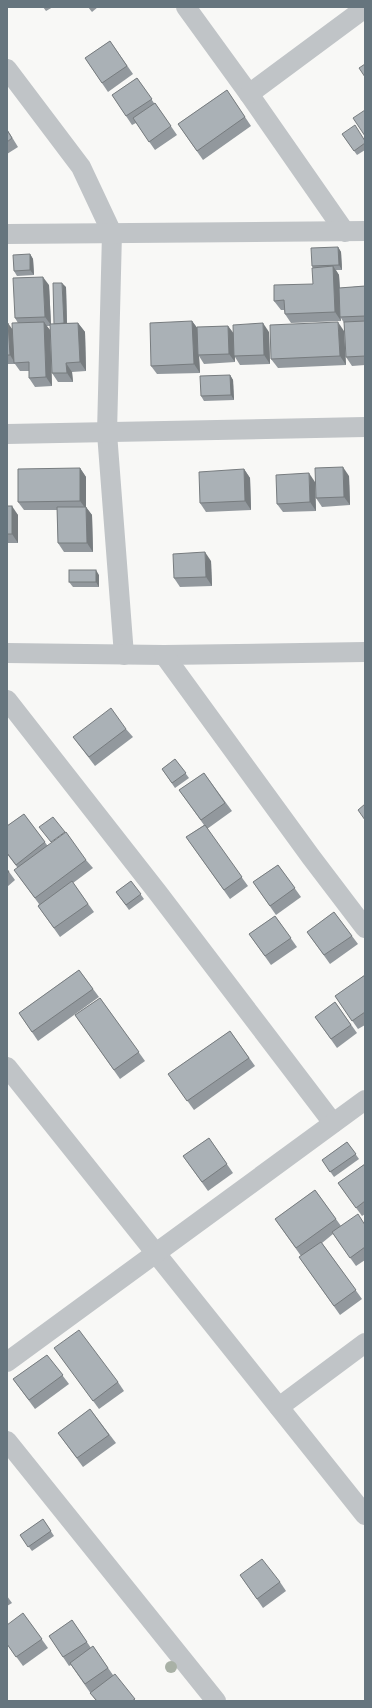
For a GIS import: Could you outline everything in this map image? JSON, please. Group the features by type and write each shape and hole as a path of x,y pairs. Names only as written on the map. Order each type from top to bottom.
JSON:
{"street":[{"path":"186,7 249,94 345,232"},
{"path":"249,94 365,8"},
{"path":"7,69 81,167 112,233 107,433 124,655"},
{"path":"7,234 365,232"},
{"path":"7,434 365,427"},
{"path":"7,653 164,655 365,652"},
{"path":"164,655 365,928"},
{"path":"7,700 153,887 333,1124"},
{"path":"7,1067 365,1515"},
{"path":"7,1362 365,1100"},
{"path":"279,1408 365,1343"},
{"path":"7,1441 216,1701"}],"building":[{"path":"110,41 127,66 102,83 85,58"},
{"path":"365,64 365,77 359,68"},
{"path":"137,78 152,99 126,116 112,95"},
{"path":"227,90 245,117 197,151 178,124"},
{"path":"155,103 171,126 149,142 133,118"},
{"path":"365,110 365,136 353,118"},
{"path":"355,125 365,143 354,151 342,134"},
{"path":"7,130 12,138 7,142"},
{"path":"338,247 339,265 312,266 311,248"},
{"path":"30,254 30,270 14,271 13,255"},
{"path":"333,266 335,312 285,314 284,300 274,301 274,285 313,284 312,268"},
{"path":"43,277 45,317 15,318 13,278"},
{"path":"53,283 62,283 64,323 54,324"},
{"path":"365,286 365,316 340,317 339,288"},
{"path":"192,321 194,364 151,366 150,323"},
{"path":"365,321 365,356 346,357 344,322"},
{"path":"44,322 46,377 29,378 29,362 14,363 12,323"},
{"path":"338,322 340,356 271,359 270,325"},
{"path":"8,323 10,355 7,355"},
{"path":"78,323 80,362 66,363 67,373 52,373 50,324"},
{"path":"263,323 264,355 234,356 233,325"},
{"path":"228,326 229,354 198,355 197,327"},
{"path":"230,375 231,395 201,396 200,376"},
{"path":"343,467 344,497 316,498 315,468"},
{"path":"80,468 80,501 18,502 18,469"},
{"path":"244,469 245,501 200,503 199,472"},
{"path":"309,473 310,502 277,504 276,475"},
{"path":"7,506 12,506 12,534 7,534"},
{"path":"57,507 86,507 87,543 58,543"},
{"path":"205,552 206,577 174,578 173,554"},
{"path":"69,570 96,570 96,582 69,582"},
{"path":"111,708 126,729 89,757 73,737"},
{"path":"175,759 186,773 172,783 162,769"},
{"path":"204,773 225,803 201,820 179,790"},
{"path":"365,804 365,820 358,810"},
{"path":"24,814 45,842 16,865 7,853 7,826"},
{"path":"53,817 65,832 51,842 39,827"},
{"path":"205,825 242,877 224,890 186,837"},
{"path":"66,832 86,860 35,898 14,870"},
{"path":"278,865 295,888 270,906 253,882"},
{"path":"72,881 88,904 54,928 38,906"},
{"path":"131,881 141,894 126,905 116,892"},
{"path":"334,912 352,936 324,955 307,932"},
{"path":"275,916 291,938 265,956 249,934"},
{"path":"79,970 93,989 32,1032 19,1013"},
{"path":"365,975 365,1012 352,1021 335,996"},
{"path":"100,998 139,1052 114,1070 75,1015"},
{"path":"335,1002 351,1025 331,1039 315,1017"},
{"path":"230,1031 249,1058 187,1101 168,1074"},
{"path":"209,1138 227,1164 202,1182 183,1156"},
{"path":"347,1142 356,1154 330,1172 322,1160"},
{"path":"365,1164 365,1201 356,1208 338,1183"},
{"path":"315,1190 336,1219 296,1248 275,1219"},
{"path":"358,1214 365,1225 365,1247 350,1258 332,1232"},
{"path":"321,1242 356,1290 334,1306 299,1257"},
{"path":"79,1330 118,1382 93,1401 54,1348"},
{"path":"47,1355 63,1375 29,1400 13,1379"},
{"path":"90,1409 109,1435 77,1458 58,1433"},
{"path":"43,1519 51,1531 28,1547 20,1535"},
{"path":"262,1559 280,1582 257,1599 240,1575"},
{"path":"23,1613 42,1639 16,1657 7,1644 7,1625"},
{"path":"72,1620 87,1642 63,1657 49,1636"},
{"path":"93,1646 108,1668 85,1684 70,1663"},
{"path":"115,1674 135,1699 132,1701 97,1701 90,1693"}]}
